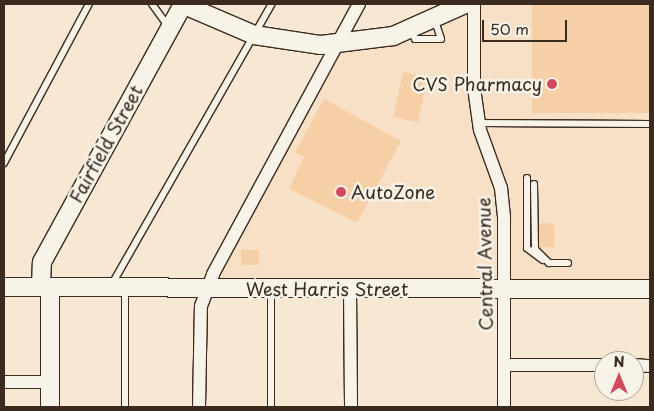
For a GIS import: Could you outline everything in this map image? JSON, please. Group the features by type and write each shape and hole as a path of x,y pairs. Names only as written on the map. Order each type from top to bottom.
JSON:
{"main road":[{"name":"Fairfield Street","path":"50,407 45,287 42,262 182,4"},
{"path":"182,4 254,35 338,44 412,30 465,4"},
{"name":"West Harris Street","path":"4,287 650,290"}],"street":[{"path":"198,407 201,306 208,288 359,4"},
{"name":"Central Avenue","path":"474,4 474,88 479,123 501,188 504,288 504,407"},
{"path":"350,289 350,407"},
{"path":"504,365 594,365"},
{"path":"4,382 50,382"}],"lane":[{"path":"4,163 89,4"},
{"path":"152,4 169,28"},
{"path":"125,407 118,288 272,4"},
{"path":"412,30 415,39 441,39 435,20"},
{"path":"479,123 650,124"},
{"path":"531,181 535,249 548,263 568,263"},
{"path":"271,288 271,407"}],"shaded area":[{"path":"463,4 650,4 650,289 208,288 339,44 355,43"}],"building":[{"path":"532,4 650,4 650,113 532,113"},
{"path":"403,72 427,77 418,122 393,117"},
{"path":"324,99 401,141 357,223 289,189 304,157 295,152"},
{"path":"554,223 555,247 539,248 538,224"},
{"path":"241,250 259,250 259,265 241,265"}],"place":[{"name":"CVS Pharmacy","path":"552,84"},
{"name":"AutoZone","path":"341,192"}]}
